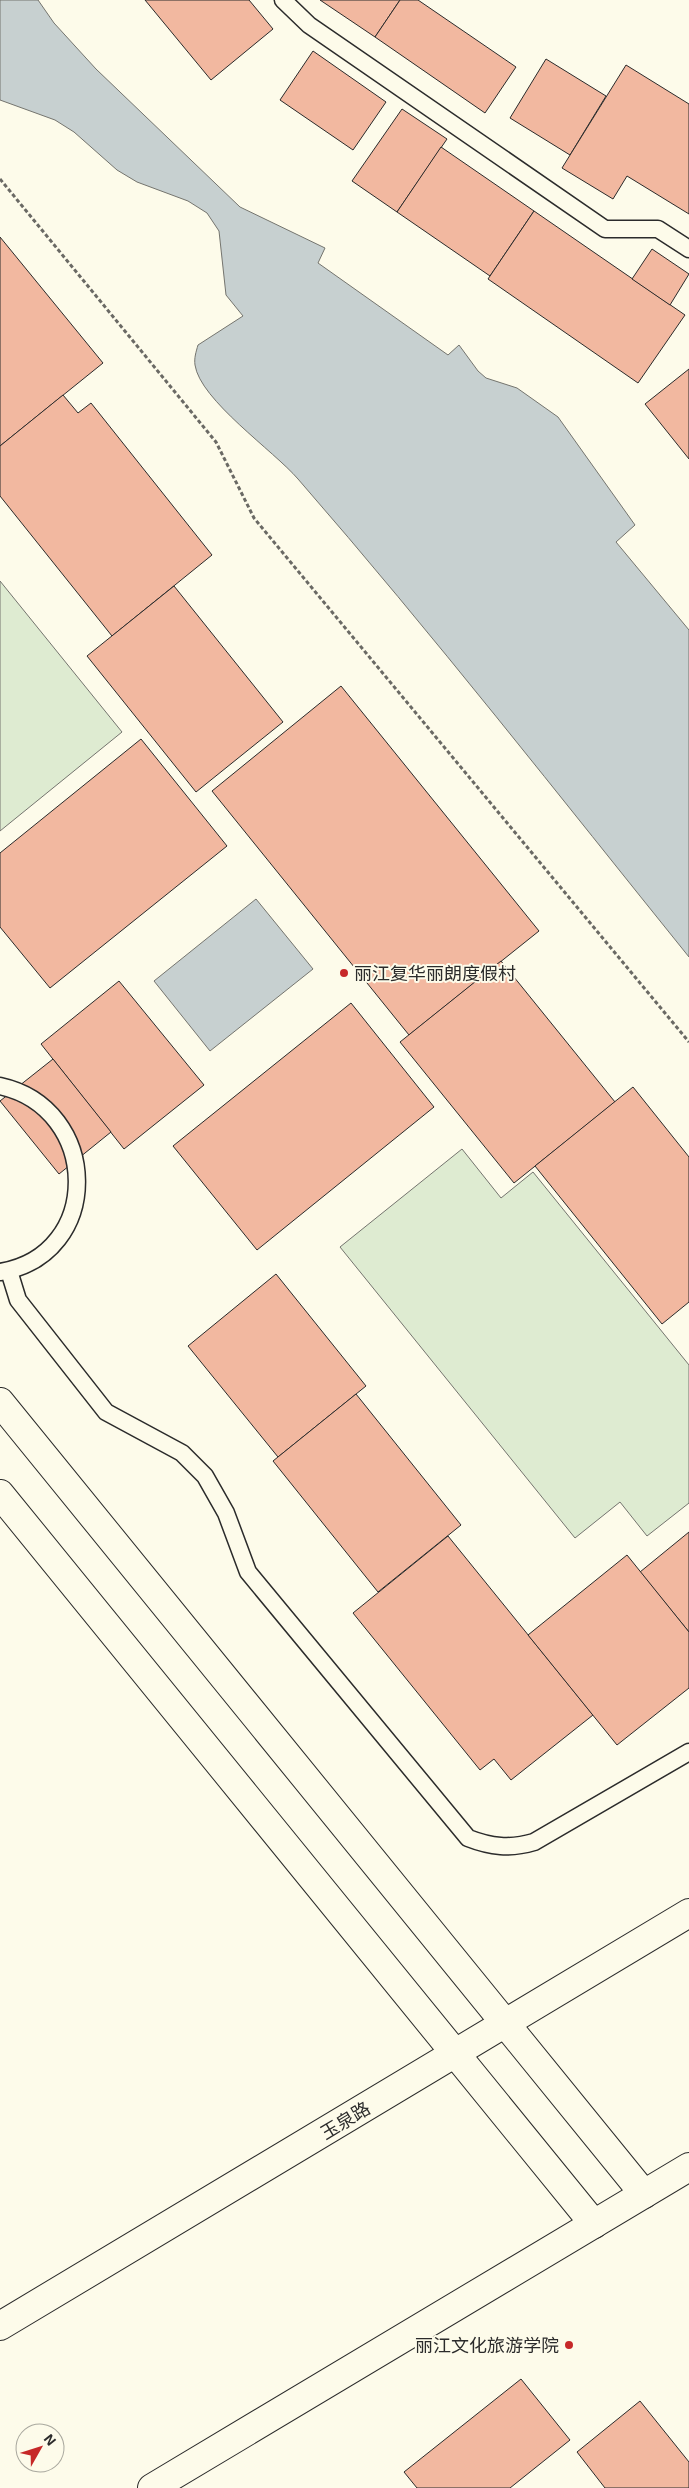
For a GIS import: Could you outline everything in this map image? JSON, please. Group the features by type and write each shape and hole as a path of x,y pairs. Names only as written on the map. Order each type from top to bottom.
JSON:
{"main road":[{"path":"0,1402 644,2194"},
{"path":"0,1494 594,2224"},
{"name":"玉泉路","path":"0,2326 689,1913"},
{"path":"152,2488 689,2168"}],"lane":[{"path":"283,0 309,25 605,229 658,229 689,249"},
{"path":"0,1086 22,1093 41,1104 57,1120 72,1147 76,1162 78,1186 74,1209 63,1230 49,1248 30,1262 4,1272 18,1300 106,1412 182,1453 205,1476 226,1513 248,1572 468,1838 484,1844 502,1847 518,1847 534,1842 689,1752"}],"path":[{"path":"0,179 216,442 254,518 689,1042"}],"green space":[{"path":"0,581 122,732 0,831"},
{"path":"462,1149 501,1198 533,1172 689,1365 689,1503 647,1536 620,1502 575,1538 340,1247"}],"shaded area":[{"path":"0,0 38,0 54,23 96,69 240,207 325,248 318,263 448,355 459,345 478,371 486,378 517,388 558,417 635,525 616,542 689,630 689,957 496,716 348,537 287,467 239,425 210,394 200,379 195,365 198,345 243,316 226,295 219,231 207,213 188,201 137,182 117,170 74,132 55,120 0,100"},
{"path":"256,899 313,969 210,1051 154,981"}],"building":[{"path":"145,0 249,0 273,29 211,80"},
{"path":"320,0 400,0 375,37"},
{"path":"400,0 418,0 516,67 485,113 375,37"},
{"path":"313,51 386,102 353,150 280,100"},
{"path":"546,59 606,96 570,155 510,118"},
{"path":"626,65 689,104 689,214 627,176 613,199 562,168"},
{"path":"402,109 447,139 397,212 352,181"},
{"path":"441,147 534,211 490,276 397,212"},
{"path":"534,211 685,315 638,383 488,279"},
{"path":"0,237 103,363 0,446"},
{"path":"652,249 689,274 670,305 632,279"},
{"path":"689,369 689,459 645,404"},
{"path":"63,395 78,413 91,403 212,555 112,636 0,496 0,446"},
{"path":"174,586 283,722 196,792 87,656"},
{"path":"341,686 539,931 409,1035 212,791"},
{"path":"141,739 227,846 50,988 0,927 0,853"},
{"path":"501,961 615,1102 514,1183 400,1042"},
{"path":"119,981 204,1085 124,1149 41,1044"},
{"path":"351,1003 434,1107 257,1250 173,1146"},
{"path":"53,1059 111,1132 59,1174 0,1101"},
{"path":"633,1087 689,1157 689,1302 662,1324 535,1166"},
{"path":"276,1274 366,1386 278,1457 188,1346"},
{"path":"356,1394 461,1525 378,1592 273,1461"},
{"path":"689,1532 689,1632 640,1572"},
{"path":"448,1536 593,1715 511,1780 494,1759 480,1770 353,1613"},
{"path":"627,1555 689,1632 689,1688 617,1745 528,1635"},
{"path":"521,2379 570,2440 510,2488 417,2488 404,2472"},
{"path":"640,2401 689,2462 689,2488 605,2488 577,2452"}],"place":[{"name":"丽江复华丽朗度假村","path":"344,973"},
{"name":"丽江文化旅游学院","path":"569,2345"}]}
